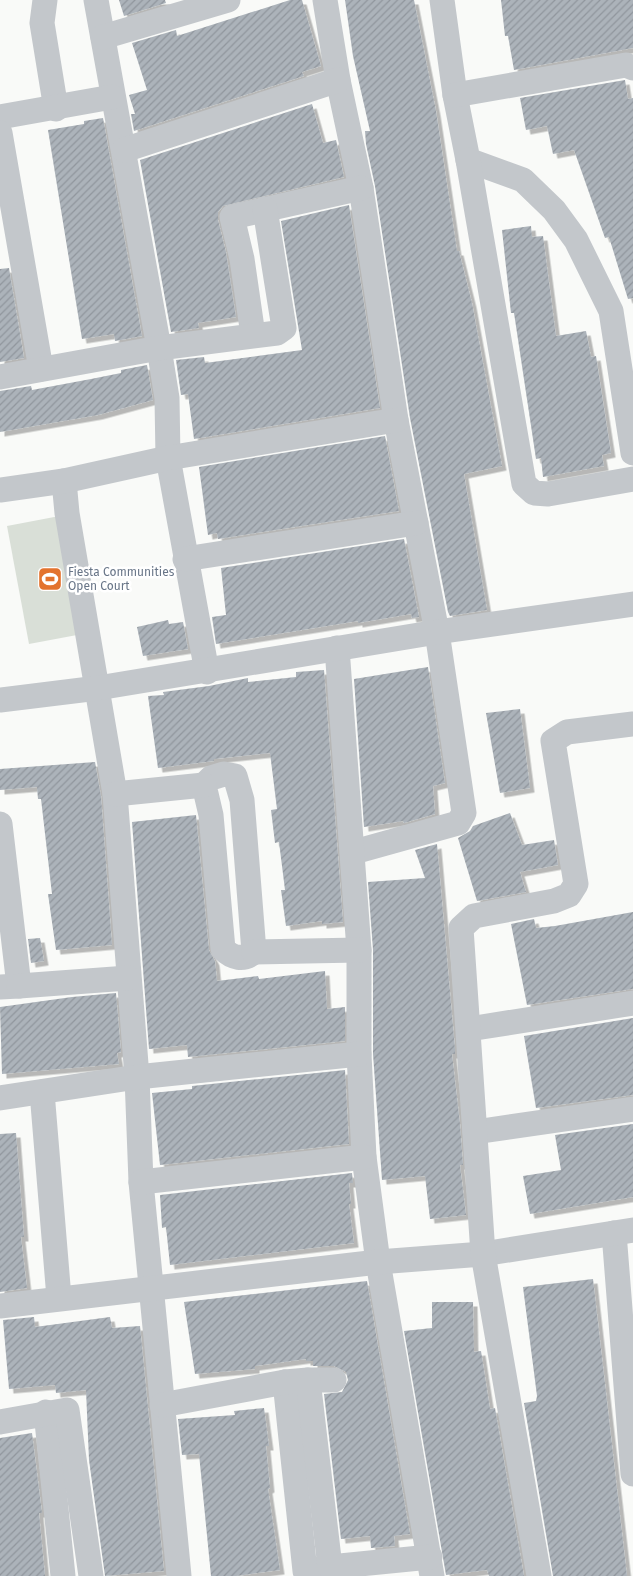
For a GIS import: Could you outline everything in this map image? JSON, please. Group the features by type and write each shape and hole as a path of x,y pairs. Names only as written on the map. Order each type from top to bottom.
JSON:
{"street":[{"path":"45,0 42,22 56,108"},
{"path":"96,0 112,97 124,150 159,348 167,398 168,458 206,672"},
{"path":"103,37 228,0"},
{"path":"324,0 338,80 361,188 396,420 437,632 464,813 458,823 354,852"},
{"path":"442,0 455,95 524,484 534,493 548,494 633,479"},
{"path":"455,95 626,65 633,68"},
{"path":"124,150 338,80"},
{"path":"0,117 112,97"},
{"path":"0,133 40,369"},
{"path":"468,160 523,180 554,210 576,240 611,311 630,400 633,453"},
{"path":"252,335 242,259 232,217 361,188"},
{"path":"0,376 159,348 277,333 284,328 264,209"},
{"path":"0,490 64,481 168,458 396,420"},
{"path":"64,481 67,513 115,794 137,1077 141,1182 179,1576"},
{"path":"185,559 416,523"},
{"path":"0,700 206,672 437,632 633,604"},
{"path":"296,1381 305,1571 330,1567 431,1566 378,1262 364,1157 359,1054 359,950 354,852 338,648"},
{"path":"539,1576 483,1254 470,1029 461,928 474,916 554,901 569,895 576,884 553,741 567,732 633,724"},
{"path":"115,794 204,785 211,778 224,774 235,776 242,800 254,952"},
{"path":"204,785 211,815 224,949 229,955 238,958 249,956 254,952 359,950"},
{"path":"0,824 10,987 128,978"},
{"path":"470,1029 633,1002"},
{"path":"0,1098 137,1077 359,1054"},
{"path":"42,1092 59,1298"},
{"path":"475,1132 633,1109"},
{"path":"141,1182 364,1157"},
{"path":"0,1306 59,1298 151,1290 378,1262 483,1254 623,1231 633,1474"},
{"path":"162,1405 296,1381 334,1380"},
{"path":"0,1422 46,1412 67,1410 91,1576"},
{"path":"46,1412 63,1576"}],"shaded area":[{"name":"Fiesta Communities Open Court","path":"70,514 93,632 29,644 7,526"}],"building":[{"path":"119,0 165,0 166,3 124,16"},
{"path":"290,0 302,0 321,66 302,72 304,76 134,131 131,114 135,114 129,95 147,90 132,43 176,30 177,36"},
{"path":"345,0 414,0 436,111 457,251 459,251 472,303 502,466 464,474 487,610 450,616 448,612 410,418 375,186 366,144 365,131 370,131 353,56"},
{"path":"501,0 633,0 633,48 514,70 508,36 505,36"},
{"path":"625,80 628,99 633,98 633,298 628,299 609,237 605,238 574,150 553,154 547,126 526,130 520,98"},
{"path":"312,104 323,143 336,140 344,177 223,206 218,212 218,220 226,252 236,317 198,323 199,328 171,332 140,160"},
{"path":"103,118 142,336 115,341 114,334 82,339 48,130 84,124 84,121"},
{"path":"349,205 380,408 194,439 188,394 181,395 176,360 204,357 205,363 302,350 281,221"},
{"path":"531,226 532,237 543,236 556,336 586,331 591,357 596,356 611,453 602,455 604,466 543,477 541,458 536,459 514,313 511,313 502,230"},
{"path":"9,268 24,358 0,362 0,269"},
{"path":"147,365 153,400 98,415 0,432 0,391 31,386 32,390 121,373 121,370"},
{"path":"385,436 399,511 218,539 217,533 208,535 199,467"},
{"path":"404,539 419,617 412,618 411,614 358,623 358,621 216,644 212,617 226,615 221,568"},
{"path":"168,620 169,624 183,622 188,649 143,656 137,627"},
{"path":"428,667 445,783 433,786 435,814 404,823 403,821 364,827 354,679"},
{"path":"324,670 343,922 322,924 322,921 286,926 281,890 285,890 279,842 275,843 271,810 277,809 270,753 158,768 148,696 164,695 163,692 209,686 248,678 248,682 296,677 296,672"},
{"path":"520,709 530,788 500,793 486,713"},
{"path":"95,762 101,796 112,945 56,950 48,894 52,894 41,799 38,799 37,787 0,790 0,769"},
{"path":"510,813 522,845 554,840 558,865 520,872 526,892 477,901 458,838 470,831 473,826"},
{"path":"196,815 209,950 215,961 217,981 258,976 259,979 325,971 327,1009 345,1007 345,1041 188,1057 187,1045 149,1049 132,822"},
{"path":"437,844 455,1049 455,1054 452,1054 463,1165 460,1165 466,1215 430,1219 425,1176 382,1180 373,1054 373,950 368,882 425,878 415,850"},
{"path":"633,912 633,989 527,1005 511,924 534,919 536,928"},
{"path":"40,938 44,961 31,963 28,939"},
{"path":"116,993 121,1052 117,1053 119,1064 2,1074 0,1007"},
{"path":"633,1018 633,1095 536,1108 524,1036"},
{"path":"345,1070 349,1144 160,1165 152,1093 192,1089 192,1086"},
{"path":"633,1124 633,1197 530,1214 523,1176 561,1170 555,1135"},
{"path":"16,1133 24,1237 21,1237 27,1288 0,1292 0,1134"},
{"path":"352,1173 353,1183 349,1183 351,1204 349,1204 354,1243 170,1265 166,1227 162,1228 160,1195"},
{"path":"593,1279 627,1576 553,1576 524,1403 536,1401 537,1396 523,1287"},
{"path":"367,1281 410,1534 394,1536 395,1546 371,1548 370,1536 341,1539 324,1394 342,1392 348,1380 346,1372 334,1366 313,1366 313,1361 306,1361 306,1359 255,1366 255,1369 195,1374 184,1302"},
{"path":"432,1302 473,1302 474,1352 481,1351 490,1409 495,1408 524,1576 489,1576 487,1570 446,1575 404,1331 432,1328"},
{"path":"34,1317 35,1327 110,1317 112,1328 140,1326 164,1571 105,1576 89,1460 86,1390 56,1393 55,1385 9,1389 3,1320"},
{"path":"264,1408 269,1446 266,1446 270,1488 268,1489 280,1570 236,1576 211,1576 199,1454 182,1455 178,1419 235,1415 234,1411"},
{"path":"32,1433 42,1513 39,1513 45,1576 0,1576 0,1438"}],"place":[{"name":"Fiesta Communities Open Court","path":"50,579"}]}
